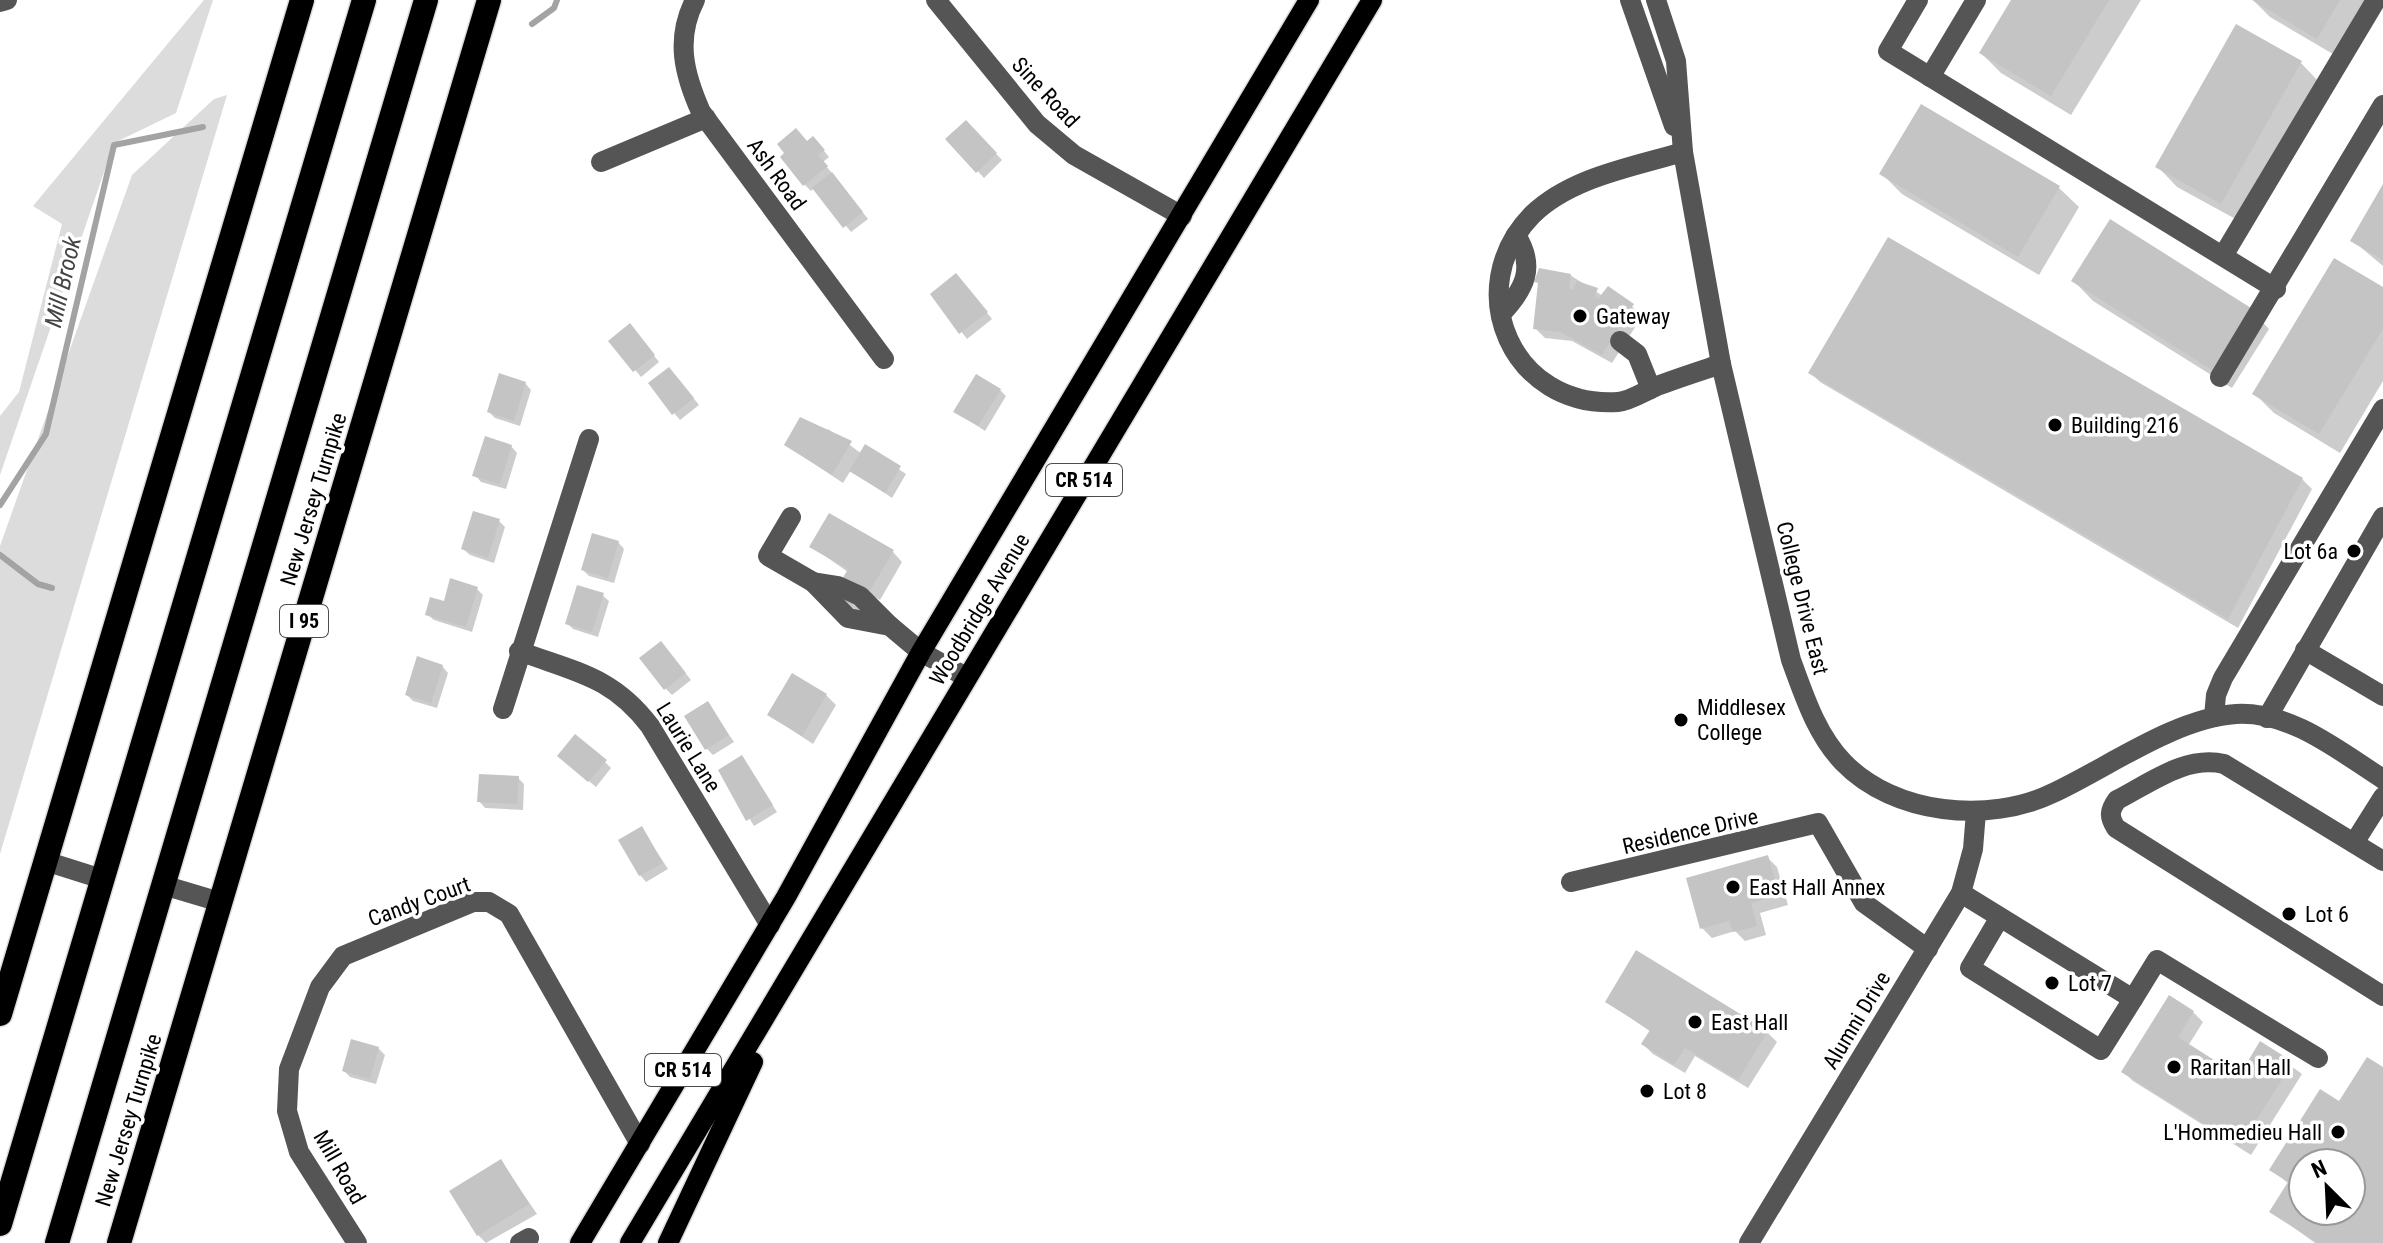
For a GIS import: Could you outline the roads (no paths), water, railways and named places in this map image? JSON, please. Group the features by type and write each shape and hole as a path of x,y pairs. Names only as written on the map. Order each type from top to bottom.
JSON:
{"highway":[{"path":"0,1014 302,0"},
{"path":"0,1224 364,0"},
{"name":"New Jersey Turnpike","path":"57,1243 426,0"},
{"name":"New Jersey Turnpike","path":"119,1243 489,0"}],"main road":[{"name":"Woodbridge Avenue","path":"580,1243 770,925 921,652 1309,0"},
{"path":"1333,61 1357,0"},
{"name":"Woodbridge Avenue","path":"630,1243 1372,0"},
{"path":"668,1243 800,961"}],"street":[{"path":"0,2 7,0"},
{"name":"Ash Road","path":"695,0 684,40 685,75 706,118 884,359"},
{"name":"Sine Road","path":"936,0 1037,124 1074,155 1182,216"},
{"path":"1630,0 1683,152 1569,187 1540,208 1516,235 1504,258 1501,314 1506,342 1531,372 1547,384 1582,399 1620,402 1721,364"},
{"name":"College Drive East","path":"1656,0 1676,61 1683,152 1721,364 1791,660 1806,703 1828,742 1861,777 1889,792 1913,802 1976,812 2016,807 2049,795 2181,729 2214,717 2237,714 2293,725 2383,779"},
{"path":"1918,0 1888,51 2276,289"},
{"path":"1930,77 1976,0"},
{"path":"2223,256 2376,0"},
{"path":"2220,377 2276,289 2383,105"},
{"path":"601,162 706,118"},
{"path":"1620,341 1637,354 1651,389"},
{"path":"2214,717 2216,695 2223,678 2383,409"},
{"path":"503,709 589,439"},
{"path":"791,517 768,556 813,582 848,618 890,626 921,652 966,677"},
{"path":"2267,718 2383,517"},
{"path":"2305,650 2383,696"},
{"name":"Laurie Lane","path":"519,651 603,682 629,699 650,726 770,925"},
{"path":"2383,861 2224,764 2212,761 2182,766 2117,800 2110,809 2116,828 2383,996"},
{"path":"2354,843 2383,797"},
{"name":"Alumni Drive","path":"1749,1243 1961,893 1973,849 1976,812"},
{"name":"Residence Drive","path":"1571,882 1818,823 1864,903 1928,949"},
{"path":"45,861 102,879"},
{"path":"163,885 220,902"},
{"path":"1961,893 2133,999"},
{"name":"Candy Court","path":"287,1111 289,1069 320,987 343,956 473,902 489,902 509,914 640,1144"},
{"path":"2000,917 1970,968 2101,1050 2157,960 2318,1058"},
{"name":"Mill Road","path":"287,1111 299,1152 357,1243"}],"waterway":[{"name":"Mill Brook","path":"532,24 554,8 557,0"},
{"name":"Mill Brook","path":"0,505 46,434 114,145 203,127"},
{"path":"0,555 38,584 52,588"}],"place":[{"name":"Gateway","path":"1580,316"},
{"name":"Building 216","path":"2055,425"},
{"name":"Lot 6a","path":"2354,551"},
{"name":"Middlesex College","path":"1681,720"},
{"name":"East Hall Annex","path":"1733,887"},
{"name":"Lot 6","path":"2289,914"},
{"name":"Lot 7","path":"2052,983"},
{"name":"East Hall","path":"1695,1022"},
{"name":"Raritan Hall","path":"2174,1067"},
{"name":"Lot 8","path":"1647,1091"},
{"name":"L'Hommedieu Hall","path":"2338,1132"}]}
